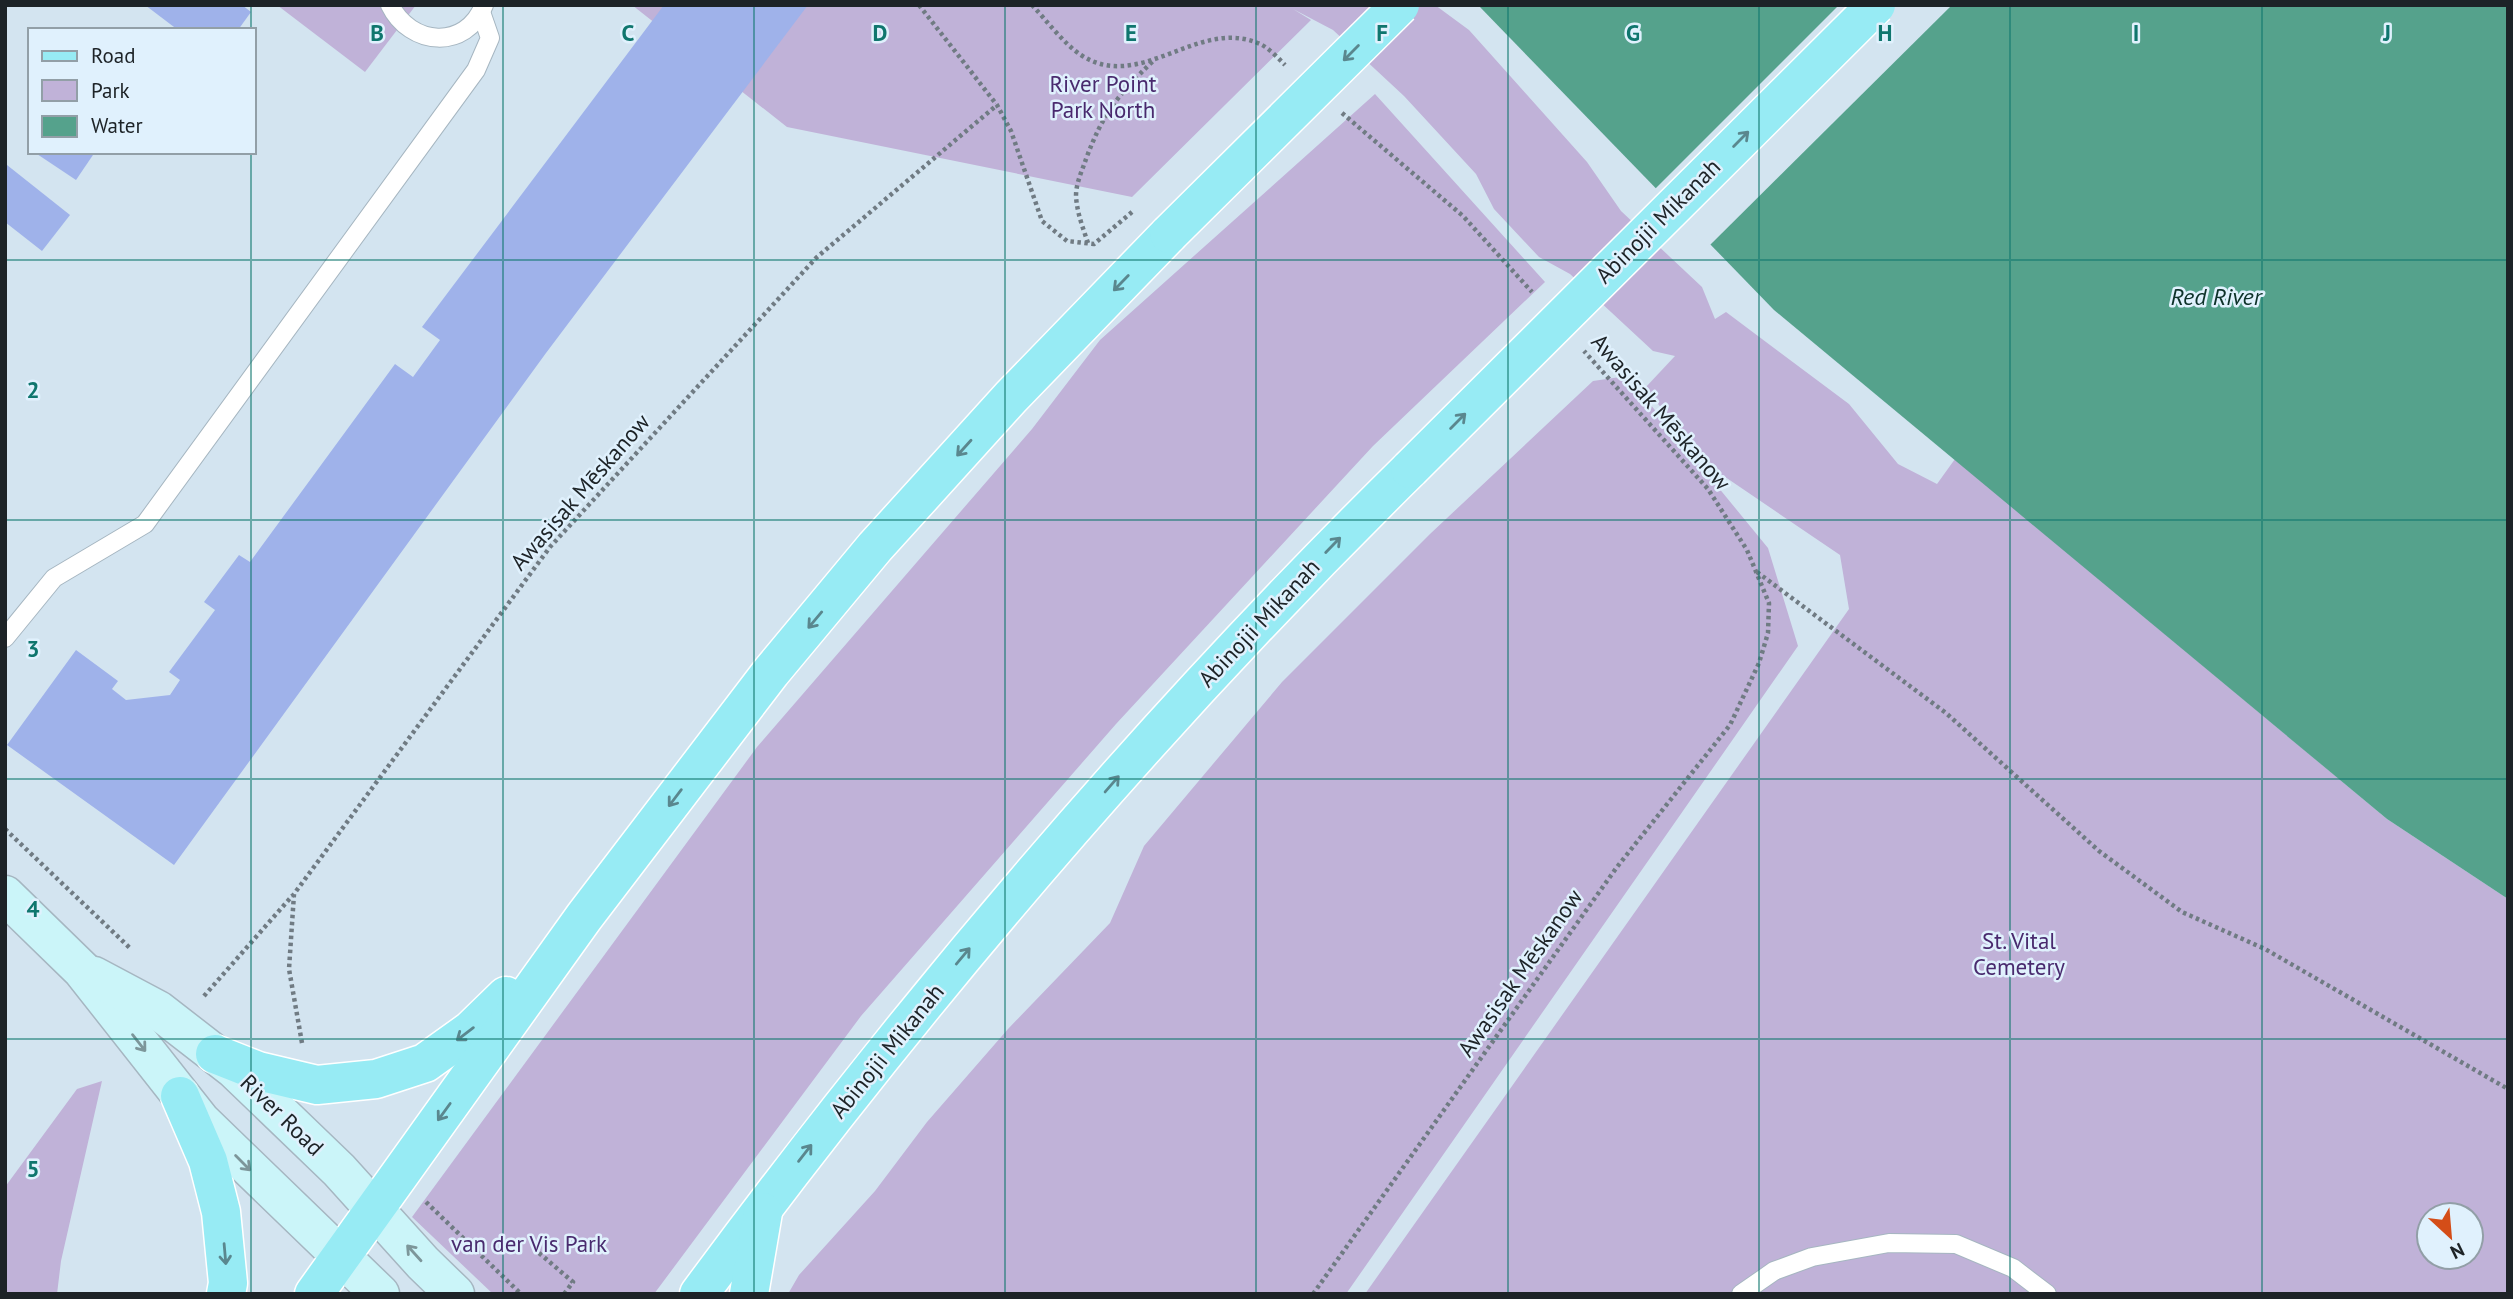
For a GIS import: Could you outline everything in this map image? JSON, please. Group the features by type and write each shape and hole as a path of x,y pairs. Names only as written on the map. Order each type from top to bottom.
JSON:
{"main road":[{"path":"314,1294 584,917 771,672 875,547 1011,397 1168,234 1400,5"},
{"name":"Abinojii Mikanah","path":"699,1294 763,1207 900,1032 1163,726 1242,640 1410,469 1876,5"},
{"path":"215,1054 258,1071 317,1085 376,1079 425,1063 471,1030 584,917"},
{"path":"180,1096 208,1161 221,1212 228,1283 226,1294"},
{"path":"750,1294 763,1207"}],"street":[{"name":"River Road","path":"5,895 82,970 201,1121 380,1294"},
{"name":"River Road","path":"82,970 158,1010 234,1069 338,1170 423,1264 455,1294"}],"lane":[{"path":"390,5 407,29 423,36 439,38 456,34 471,26 482,9"},
{"path":"5,638 54,578 145,524 476,70 490,38 482,9"},
{"path":"1741,1294 1774,1271 1812,1258 1889,1243 1956,1244 2013,1268 2047,1294"}],"path":[{"path":"919,5 997,106 1011,131 1042,221 1067,241 1094,244 1140,205"},
{"path":"1032,5 1080,55 1104,66 1129,67 1204,41 1236,37 1262,45 1294,72"},
{"path":"1088,243 1079,219 1076,196 1082,171 1103,120 1121,92 1156,58"},
{"name":"Awasisak Mēskanow","path":"202,999 294,894 550,547 816,258 997,106"},
{"path":"1336,108 1463,216 1535,296"},
{"name":"Awasisak Mēskanow","path":"1313,1294 1617,867 1730,725 1759,663 1769,633 1769,603 1747,550 1708,489 1581,346"},
{"path":"1756,572 1946,713 2099,851 2182,912 2265,949 2508,1089"},
{"path":"294,894 289,969 304,1054"},
{"path":"398,1176 521,1294"},
{"path":"539,1253 573,1282 564,1294"}],"green space":[{"path":"277,5 416,5 365,72"},
{"name":"St. Vital Cemetery","path":"632,5 1435,5 1469,30 1587,162 1621,211 1702,287 1715,319 1726,312 1849,404 1898,464 1937,484 1955,459 2387,819 2508,899 2508,1294 1365,1294 1849,609 1840,555 1709,466 1645,388 1675,356 1653,351 1570,274 1539,257 1494,209 1476,174 1404,96 1333,30 1293,9 1311,20 1132,197 787,127"},
{"name":"van der Vis Park","path":"1375,94 1545,282 1373,446 1116,724 861,1016 654,1294 493,1294 412,1217 757,747 1032,429 1100,340"},
{"path":"1627,376 1768,548 1798,646 1346,1294 788,1294 799,1275 875,1191 927,1122 1008,1029 1110,923 1144,846 1282,682 1430,534 1593,381"},
{"path":"102,1081 61,1261 57,1294 5,1294 5,1187 77,1089"}],"water":[{"name":"Red River","path":"1478,5 2508,5 2508,899 2387,819 1774,310"}],"pier":[{"path":"1839,5 1952,5 1708,247 1654,190"}],"building":[{"path":"145,5 242,5 251,12 239,28 175,28"},
{"path":"664,5 808,5 546,353 174,865 7,745 76,650 118,681 112,689 126,700 170,695 180,680 169,672 215,610 204,602 239,555 250,562 395,364 413,377 440,340 422,327"},
{"path":"37,154 94,154 76,180"},
{"path":"7,165 70,215 42,251 5,222"}],"park label":[{"name":"River Point Park North","path":"1103,97"}]}
